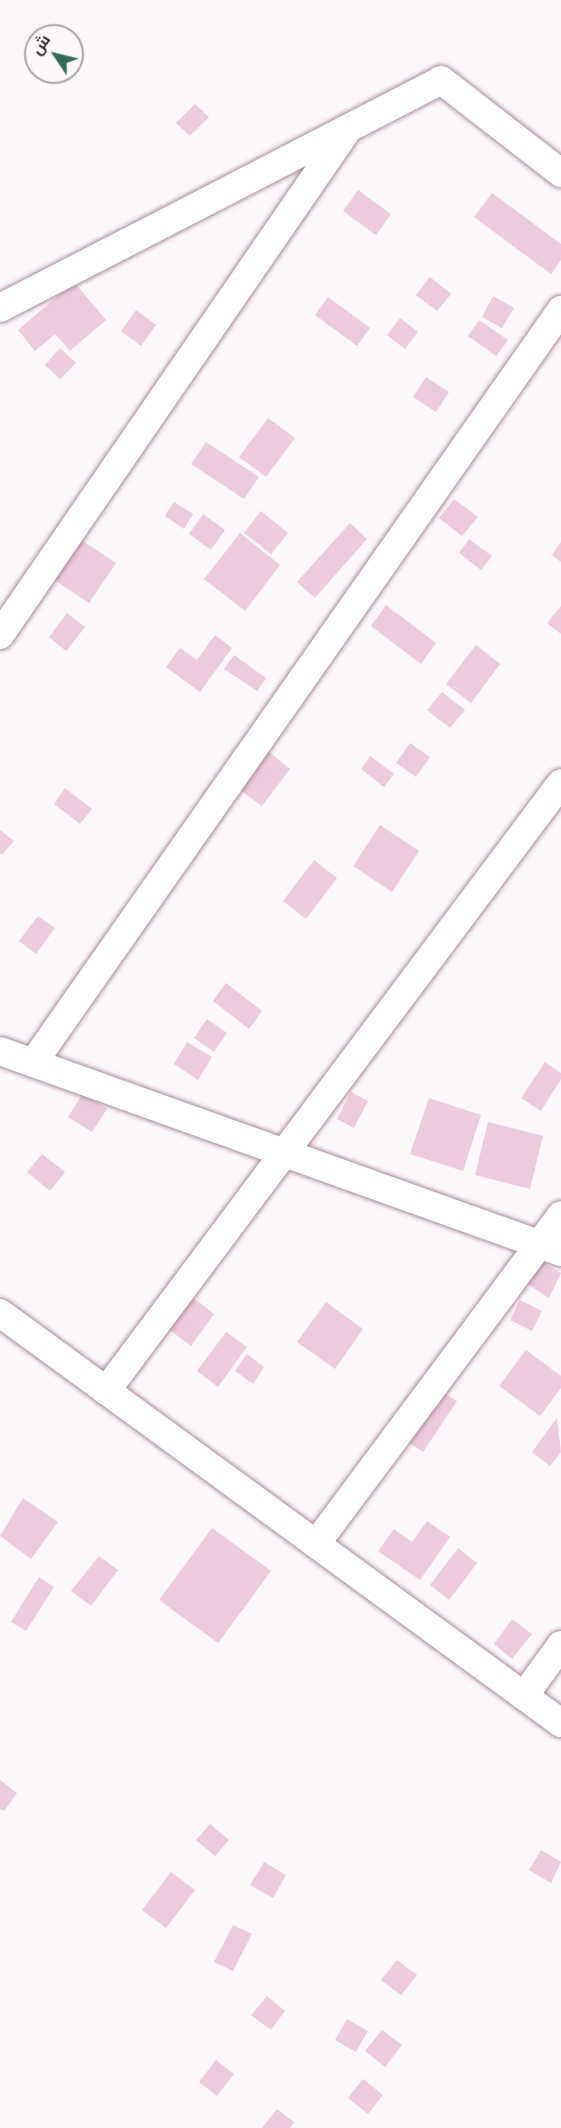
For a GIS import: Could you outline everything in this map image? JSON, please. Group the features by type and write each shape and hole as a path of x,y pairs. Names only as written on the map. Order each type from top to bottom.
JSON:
{"street":[{"path":"0,308 441,80 561,173"},
{"path":"0,635 348,128"},
{"path":"33,1063 561,310"},
{"path":"106,1391 561,783"},
{"path":"0,1051 550,1248"},
{"path":"316,1544 550,1248 561,1215"},
{"path":"0,1313 561,1723"},
{"path":"524,1696 561,1645"}],"building":[{"path":"195,104 209,117 190,136 176,123"},
{"path":"358,190 391,214 376,235 343,211"},
{"path":"492,193 561,244 561,260 551,274 474,217"},
{"path":"430,277 451,294 437,311 416,295"},
{"path":"74,282 106,320 70,351 55,334 35,351 18,330"},
{"path":"493,296 514,308 502,328 482,317"},
{"path":"328,297 370,328 357,346 315,315"},
{"path":"136,310 156,325 141,346 121,331"},
{"path":"400,318 418,332 405,349 387,335"},
{"path":"479,320 508,340 496,356 468,336"},
{"path":"60,348 76,363 60,379 45,365"},
{"path":"426,377 449,392 436,412 413,397"},
{"path":"268,418 295,438 266,477 239,457"},
{"path":"206,442 259,477 244,499 191,464"},
{"path":"454,499 478,517 462,536 439,518"},
{"path":"174,502 193,514 184,529 165,516"},
{"path":"261,511 288,533 271,554 244,533"},
{"path":"203,514 225,530 211,550 189,534"},
{"path":"350,523 367,539 315,598 297,582"},
{"path":"240,533 280,565 245,611 204,579"},
{"path":"74,535 116,563 89,603 47,575"},
{"path":"469,539 492,556 481,570 459,553"},
{"path":"561,542 561,562 552,555"},
{"path":"386,605 436,643 421,664 371,626"},
{"path":"561,606 561,634 547,623"},
{"path":"67,613 85,627 66,651 49,637"},
{"path":"215,635 232,648 200,692 166,667 180,648 197,660"},
{"path":"476,645 500,664 471,703 446,684"},
{"path":"234,655 266,678 257,691 224,669"},
{"path":"442,692 465,710 450,728 427,710"},
{"path":"410,743 430,757 416,777 396,763"},
{"path":"269,752 290,769 262,806 240,790"},
{"path":"370,756 394,774 384,787 361,769"},
{"path":"65,788 92,809 80,824 54,804"},
{"path":"380,825 419,851 392,892 353,866"},
{"path":"0,830 14,841 2,855 0,853"},
{"path":"314,860 337,878 306,919 283,901"},
{"path":"38,916 55,928 36,954 19,941"},
{"path":"226,983 262,1011 249,1029 213,1001"},
{"path":"207,1019 227,1033 214,1052 194,1038"},
{"path":"187,1042 212,1057 198,1080 174,1064"},
{"path":"545,1062 561,1073 561,1079 541,1111 521,1098"},
{"path":"351,1092 368,1101 354,1128 337,1119"},
{"path":"83,1093 107,1109 92,1132 68,1117"},
{"path":"429,1098 481,1115 463,1171 410,1154"},
{"path":"488,1122 543,1136 530,1189 475,1175"},
{"path":"42,1154 65,1172 50,1191 27,1172"},
{"path":"541,1261 561,1273 549,1298 527,1284"},
{"path":"191,1296 214,1314 191,1346 167,1328"},
{"path":"520,1300 542,1311 532,1331 510,1320"},
{"path":"326,1302 363,1329 335,1369 297,1342"},
{"path":"226,1332 247,1347 218,1387 197,1371"},
{"path":"526,1350 561,1376 561,1388 540,1416 499,1386"},
{"path":"247,1354 264,1367 253,1384 235,1371"},
{"path":"439,1390 457,1401 423,1452 406,1441"},
{"path":"557,1418 561,1452 550,1466 532,1452"},
{"path":"23,1498 58,1522 31,1559 0,1536"},
{"path":"427,1521 450,1537 420,1580 378,1551 394,1529 412,1542"},
{"path":"212,1528 271,1571 218,1643 159,1600"},
{"path":"458,1548 477,1563 449,1600 430,1585"},
{"path":"99,1556 118,1570 91,1606 71,1591"},
{"path":"39,1577 54,1587 26,1631 11,1622"},
{"path":"512,1619 532,1634 512,1659 494,1644"},
{"path":"0,1780 17,1793 4,1811 0,1809"},
{"path":"210,1824 229,1840 215,1856 196,1840"},
{"path":"541,1850 561,1862 551,1883 529,1870"},
{"path":"264,1862 286,1875 273,1898 250,1885"},
{"path":"171,1872 195,1890 166,1928 142,1910"},
{"path":"233,1925 252,1934 233,1971 214,1962"},
{"path":"397,1960 417,1975 401,1995 381,1980"},
{"path":"267,1996 285,2011 271,2030 251,2015"},
{"path":"347,2019 368,2031 356,2052 335,2040"},
{"path":"382,2030 402,2045 385,2067 365,2051"},
{"path":"216,2060 234,2074 217,2096 199,2082"},
{"path":"363,2079 383,2095 368,2114 348,2098"},
{"path":"277,2109 294,2122 290,2128 262,2128"}]}
